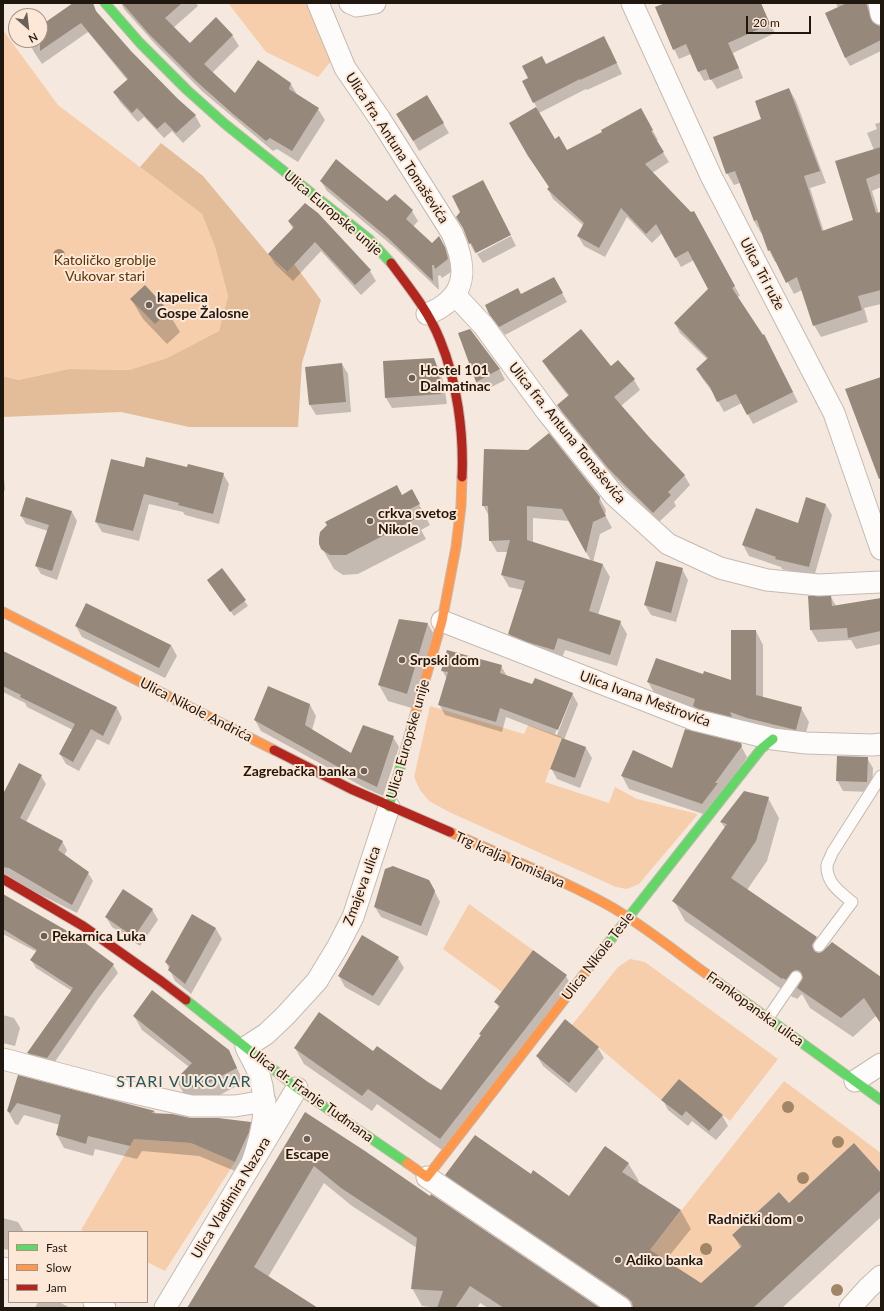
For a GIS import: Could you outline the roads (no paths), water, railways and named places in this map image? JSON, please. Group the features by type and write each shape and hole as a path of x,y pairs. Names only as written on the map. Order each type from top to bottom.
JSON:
{"main road":[{"name":"Ulica Europske unije","path":"105,3 187,90 225,124 369,239 389,260 427,314 440,339 451,369 457,401 463,456 461,506 456,547 442,621 389,807"},
{"name":"Ulica Nikole Andrića","path":"3,612 350,789 389,807"},
{"name":"Ulica Nikole Tesle","path":"427,1177 761,749 773,739"},
{"name":"Trg kralja Tomislava","path":"389,807 548,875 608,905 628,918"},
{"name":"Ulica dr. Franje Tuđmana","path":"3,879 83,926 161,981 297,1088 427,1177"},
{"name":"Frankopanska ulica","path":"628,918 881,1100"}],"street":[{"name":"Ulica fra. Antuna Tomaševića","path":"318,3 345,68 380,119 452,233 459,249 462,262 460,285 455,295 482,325 547,412 614,495 668,544 720,568 767,580 819,585 881,582"},
{"path":"350,3 357,6 375,3"},
{"name":"Uilca Tri ruže","path":"632,3 711,176 834,412 881,549"},
{"path":"879,3 881,14"},
{"path":"427,314 442,307 455,295"},
{"name":"Ulica Ivana Meštrovića","path":"442,621 695,720 773,739 806,743 881,744"},
{"name":"Zmajeva ulica","path":"246,1047 266,1034 285,1016 317,981 353,917 389,807"},
{"path":"246,1047 257,1070 265,1101 264,1123 252,1163"},
{"path":"3,1059 113,1088 191,1106 235,1106 265,1101"},
{"path":"855,1081 881,1064"},
{"name":"Ulica Vladimira Nazora","path":"165,1308 297,1088"},
{"name":"Ulica dr. Franje Tuđmana","path":"427,1177 621,1308"},
{"path":"850,1308 881,1276"},
{"path":"96,1303 105,1308"}],"lane":[{"path":"819,946 852,902 836,889 829,878 827,865 832,853 881,776"},
{"path":"768,1018 796,977"}],"place":[{"name":"kapelica Gospe Žalosne","path":"149,305"},
{"name":"Hostel 101 Dalmatinac","path":"412,378"},
{"name":"crkva svetog Nikole","path":"370,521"},
{"name":"Srpski dom","path":"402,660"},
{"name":"Zagrebačka banka","path":"364,771"},
{"name":"Pekarnica Luka","path":"44,936"},
{"name":"Escape","path":"307,1139"},
{"name":"Radnički dom","path":"800,1219"},
{"name":"Adiko banka","path":"618,1260"}],"district":[{"name":"STARI VUKOVAR","path":"184,1082"}],"park label":[{"name":"Katoličko groblje Vukovar stari","path":"105,268"}]}
